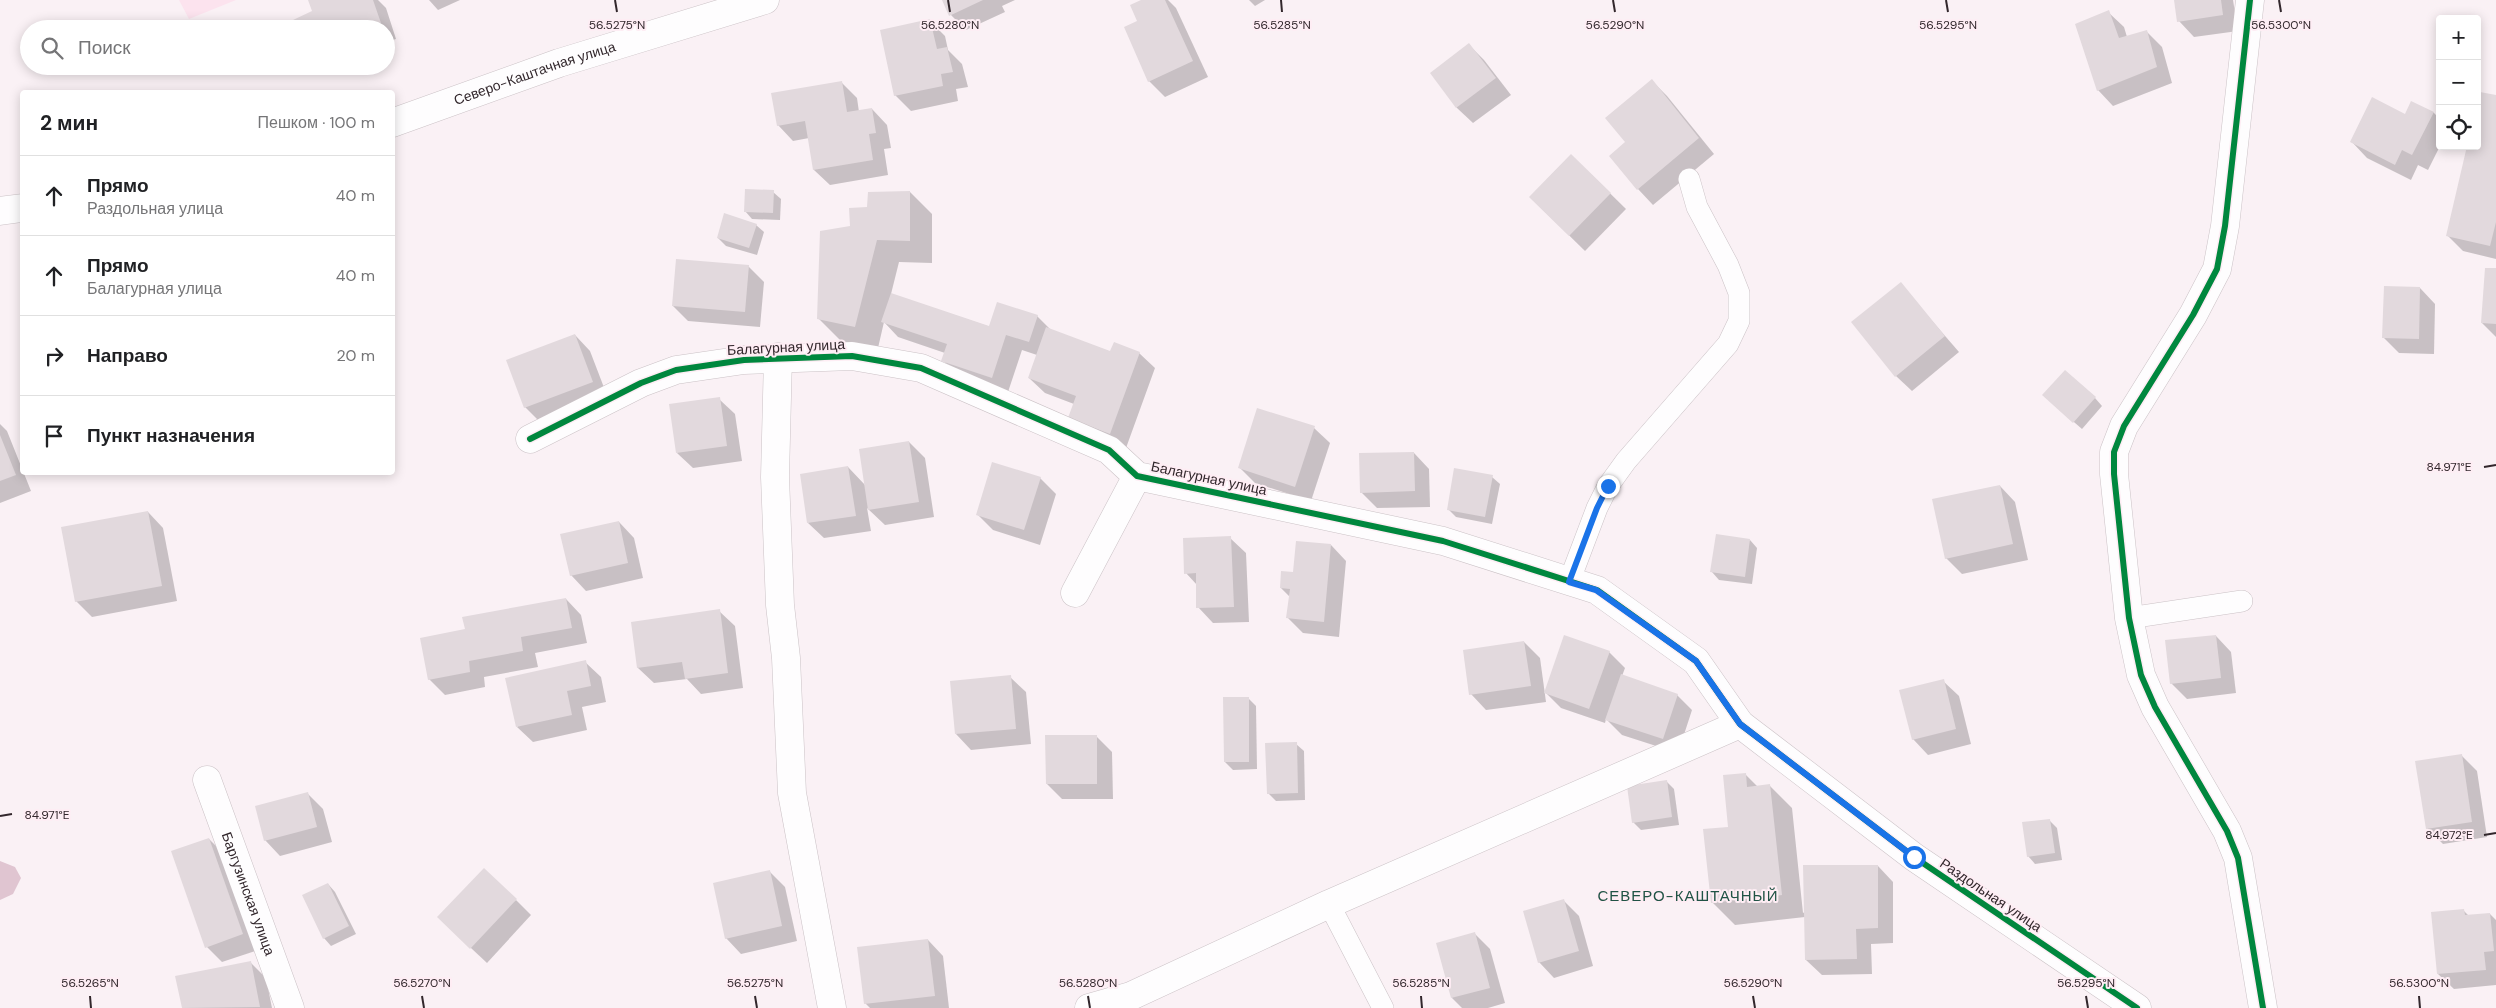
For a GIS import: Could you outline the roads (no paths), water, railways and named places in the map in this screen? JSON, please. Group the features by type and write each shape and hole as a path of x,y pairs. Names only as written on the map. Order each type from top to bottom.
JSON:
{"street":[{"name":"Северо-Каштачная улица","path":"395,122 559,63 765,0"},
{"path":"2250,0 2225,226 2217,269 2193,314 2124,426 2114,452 2114,474 2129,618 2141,675 2155,707 2226,831 2238,858 2263,1008"},
{"path":"0,212 20,208"},
{"name":"Балагурная улица","path":"530,438 641,383 676,370 778,357 852,356 921,368 1109,450 1137,476 1443,541 1596,590 1696,661 1740,724"},
{"path":"778,357 776,497 780,605 786,658 792,793 832,1008"},
{"path":"1075,593 1137,476"},
{"path":"1089,1008 1130,996 1329,904 1740,724"},
{"name":"Раздольная улица","path":"1740,724 1914,857 2123,1005"},
{"name":"Баргузинская улица","path":"206,780 290,1008"}],"lane":[{"path":"1569,582 1597,508 1608,486 1626,462 1728,344 1739,320 1739,293 1728,265 1697,207 1689,179"},
{"path":"2129,618 2242,601"},
{"path":"1329,904 1383,1008"}],"district":[{"name":"СЕВЕРО-КАШТАЧНЫЙ","path":"1688,896"}]}
